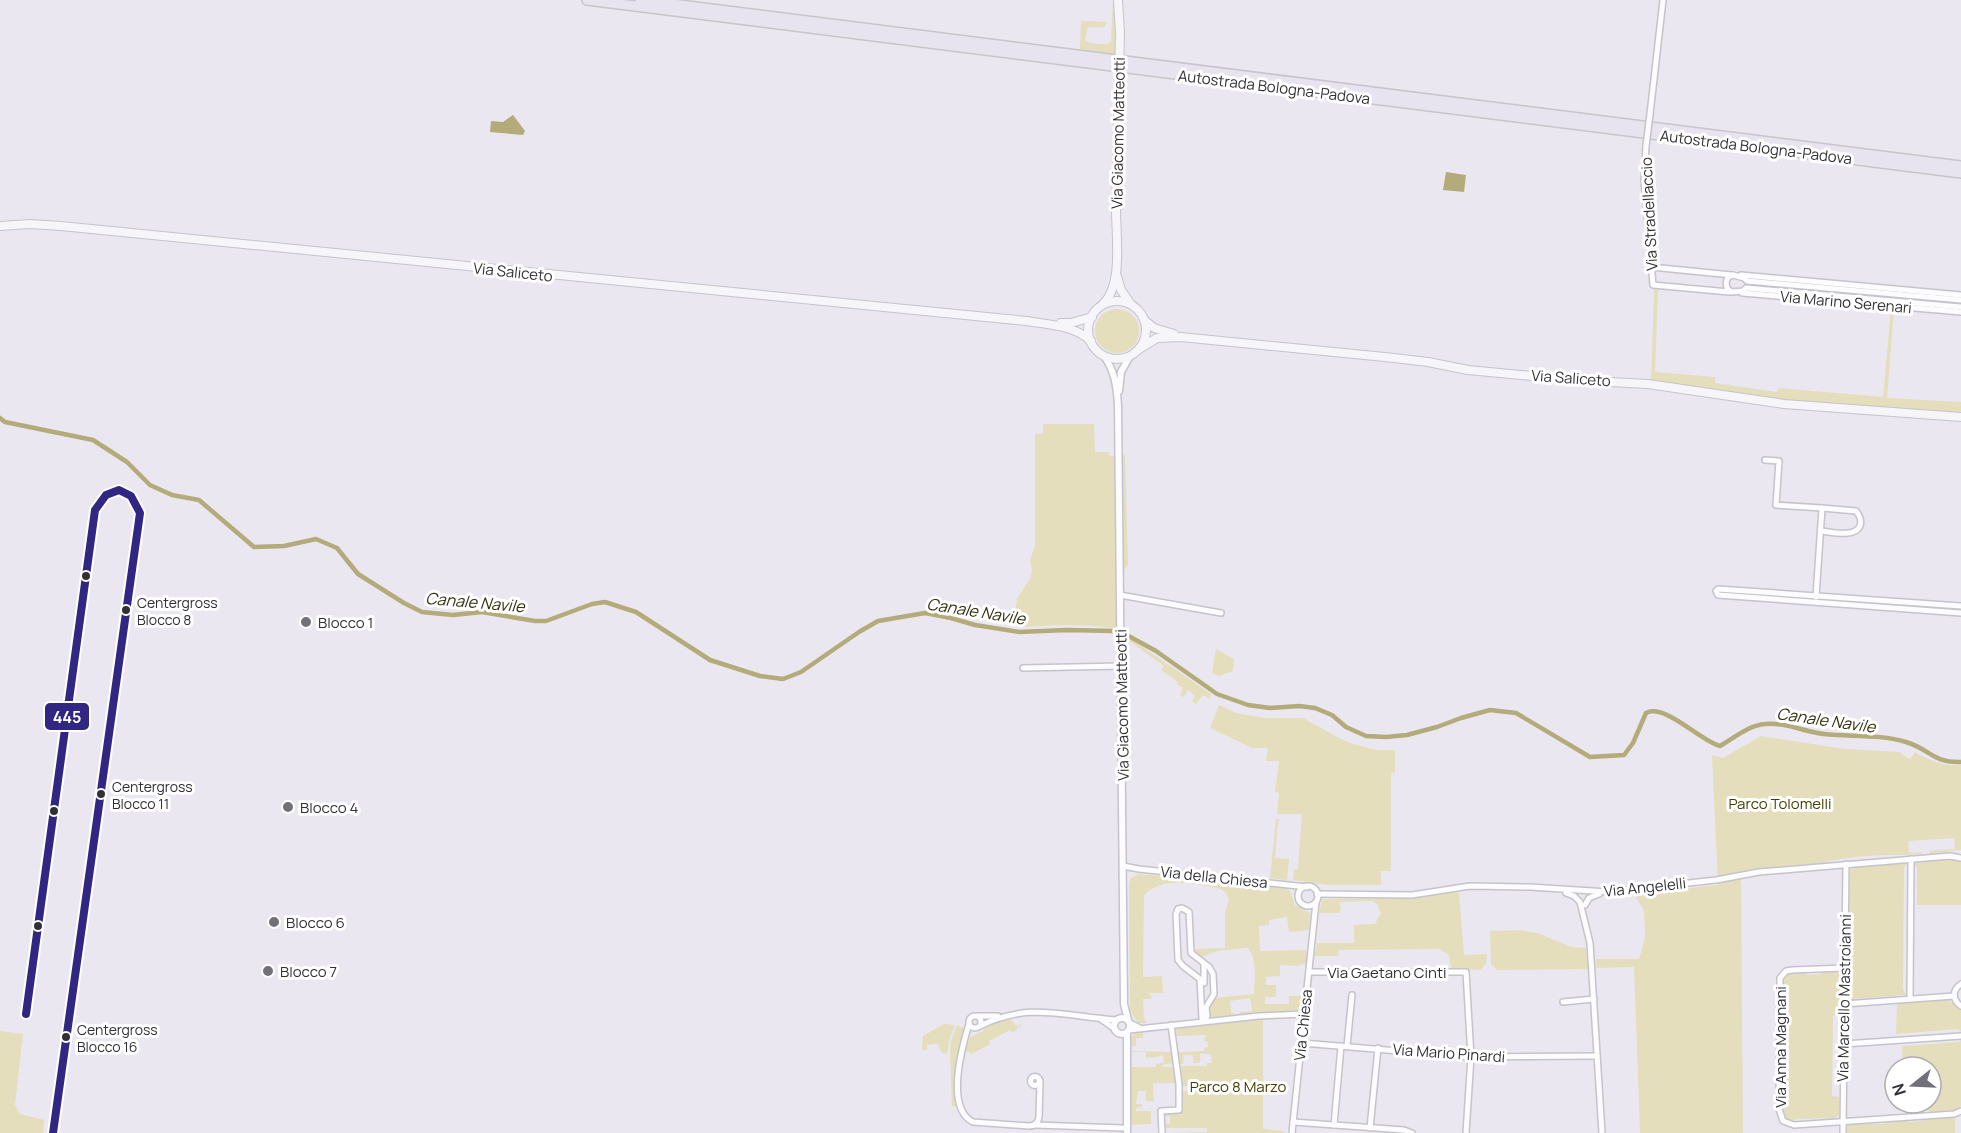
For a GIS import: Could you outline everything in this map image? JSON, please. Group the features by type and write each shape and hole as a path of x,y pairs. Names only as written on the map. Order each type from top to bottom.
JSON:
{"highway":[{"name":"Autostrada Bologna-Padova","path":"587,0 1961,173"},
{"name":"Autostrada Bologna-Padova","path":"640,0 1961,166"}],"main road":[{"name":"Via Giacomo Matteotti","path":"1101,306 1109,298 1114,287 1116,267 1120,32 1118,0"},
{"name":"Via Saliceto","path":"0,226 30,224 61,226 1027,321 1071,323 1092,316"},
{"name":"Via Giacomo Matteotti","path":"1116,267 1121,290 1133,306"},
{"path":"1091,342 1089,325 1092,316 1101,306 1117,302 1133,306"},
{"name":"Via Saliceto","path":"1133,306 1154,328 1181,337"},
{"path":"1139,349 1146,335 1144,319"},
{"name":"Via Saliceto","path":"1027,321 1074,330 1084,335 1103,355"},
{"name":"Via Saliceto","path":"1130,356 1157,338 1181,337 1385,357 1468,370 1648,384 1784,404 1958,417"},
{"path":"1103,355 1119,359 1130,356"}],"street":[{"name":"Via Stradellaccio","path":"1653,285 1644,180 1663,0"},
{"name":"Via Marino Serenari","path":"1651,267 1961,294"},
{"name":"Via Marino Serenari","path":"1734,275 1747,281 1961,300"},
{"path":"1731,292 1726,288 1726,283 1729,277 1734,275"},
{"path":"1746,288 1747,281"},
{"name":"Via Marino Serenari","path":"1653,285 1961,312"},
{"name":"Via Marino Serenari","path":"1731,292 1743,291 1746,288 1961,307"},
{"name":"Via Giacomo Matteotti","path":"1103,355 1114,375 1118,406"},
{"name":"Via Giacomo Matteotti","path":"1129,1021 1124,1004 1118,406 1121,372 1130,356"},
{"path":"1765,460 1779,461 1776,505 1856,511 1860,516 1861,524 1853,533 1821,531"},
{"path":"1816,599 1822,508"},
{"path":"1961,606 1816,599 1718,595 1716,591 1718,589 1816,599 1961,613"},
{"path":"1120,595 1221,613"},
{"path":"1023,668 1121,666"},
{"name":"Via Angelelli","path":"1317,898 1328,895 1412,895 1461,886 1534,887 1584,892 1618,891 1716,880 1759,872 1950,856 1961,858"},
{"path":"1910,999 1911,859"},
{"name":"Via Marcello Mastroianni","path":"1843,1133 1846,864"},
{"name":"Via della Chiesa","path":"1123,866 1307,887"},
{"name":"Via della Chiesa","path":"1123,874 1139,869"},
{"name":"Via della Chiesa","path":"1289,885 1298,895"},
{"path":"1307,887 1314,889 1317,898 1309,906 1301,903 1298,895 1301,889 1307,887"},
{"path":"1534,887 1552,892 1569,893 1583,906"},
{"path":"1583,906 1589,898 1596,894 1610,894 1618,891"},
{"path":"1584,892 1583,906 1590,943 1602,1133"},
{"name":"Via Chiesa","path":"1292,1133 1317,898"},
{"name":"Via Chiesa","path":"1309,906 1314,917"},
{"path":"1182,908 1189,912 1191,953 1204,966 1207,1016 1205,1021 1202,1019 1201,981 1181,964 1177,956 1176,914 1178,909 1182,908"},
{"path":"1177,956 1191,953"},
{"path":"1196,975 1202,974 1204,966"},
{"name":"Via Anna Magnani","path":"1843,1121 1790,1125 1781,1118 1779,1109 1779,988 1780,978 1786,971 1844,968"},
{"name":"Via Gaetano Cinti","path":"1309,972 1466,972 1471,1057"},
{"path":"1961,984 1956,987 1954,996 1956,1002 1961,1006"},
{"path":"1334,1125 1352,995"},
{"path":"1844,1004 1954,996"},
{"path":"1563,1002 1594,999"},
{"name":"Via Giacomo Matteotti","path":"1117,1031 1114,1025 1124,1004"},
{"path":"1129,1021 1125,1050 1125,1130 973,1122 964,1115 958,1065 970,1018 1049,1011 1129,1021 1140,1028"},
{"path":"1117,1031 1128,1032 1140,1028 1205,1021 1305,1014"},
{"path":"978,1016 982,1020 979,1027"},
{"path":"964,1042 979,1027 1002,1016"},
{"path":"1101,1019 1117,1031 1125,1050"},
{"path":"969,1024 972,1027 979,1027"},
{"path":"1162,1133 1161,1111 1179,1110 1179,1084 1171,1025"},
{"path":"1844,1044 1961,1036"},
{"name":"Via Mario Pinardi","path":"1302,1043 1471,1057 1597,1056"},
{"path":"1370,1128 1378,1048"},
{"path":"1467,1133 1471,1057"},
{"path":"1035,1125 1039,1122 1040,1082 1035,1077 1031,1079 1031,1083 1039,1104"},
{"path":"1843,1121 1954,1114 1961,1111"},
{"path":"1293,1122 1412,1133"},
{"path":"1014,1125 1014,1133"}],"green space":[{"path":"1113,0 1116,0 1116,54 1080,49 1081,21 1108,22 1104,27 1088,27 1085,40 1099,44 1108,44 1111,41"},
{"path":"1654,289 1658,290 1655,372 1715,377 1715,383 1777,392 1778,388 1883,397 1891,309 1894,310 1887,398 1961,402 1961,412 1946,413 1790,402 1651,382"},
{"path":"1117,309 1126,310 1133,315 1138,322 1138,340 1133,347 1126,352 1117,353 1108,352 1101,347 1096,340 1095,331 1096,322 1101,315 1108,310"},
{"path":"1043,424 1094,424 1095,452 1109,452 1110,456 1125,455 1128,566 1120,573 1121,630 1081,625 1016,626 1018,601 1016,600 1030,579 1032,571 1030,560 1035,546 1035,434 1043,434"},
{"path":"1128,637 1211,694 1210,699 1203,695 1196,704 1192,701 1195,696 1188,690 1183,697 1180,695 1183,688 1161,670 1164,666 1125,638"},
{"path":"1216,649 1234,659 1233,671 1219,676 1212,673"},
{"path":"1219,705 1236,713 1265,718 1303,718 1353,744 1377,750 1395,750 1395,772 1391,773 1391,871 1381,871 1381,885 1328,885 1293,880 1294,869 1298,869 1302,814 1277,814 1279,793 1275,792 1279,761 1266,761 1268,748 1252,748 1210,728"},
{"name":"Parco Tolomelli","path":"1761,736 1845,749 1899,752 1910,759 1915,752 1937,762 1961,765 1961,850 1930,854 1929,851 1955,849 1954,838 1908,841 1909,853 1921,852 1922,854 1856,857 1741,873 1743,1133 1640,1133 1634,967 1596,968 1596,959 1639,959 1645,938 1644,911 1634,894 1718,885 1712,755 1723,758"},
{"path":"1276,819 1281,819 1278,821 1275,858 1289,859 1287,880 1270,878"},
{"path":"1955,859 1961,862 1961,905 1917,905 1915,862"},
{"path":"1907,863 1904,868 1903,989 1906,995 1853,999 1848,992 1850,956 1848,954 1848,927 1851,925 1850,870 1855,867"},
{"path":"1138,874 1228,882 1239,886 1242,884 1285,888 1290,891 1295,905 1310,913 1309,930 1289,932 1287,917 1269,920 1269,925 1259,926 1260,951 1307,950 1306,963 1298,966 1280,965 1280,976 1266,977 1266,985 1276,985 1276,997 1265,997 1265,1004 1289,1004 1289,996 1303,996 1301,1010 1240,1015 1240,1012 1252,1011 1250,998 1230,1001 1231,1013 1234,1015 1210,1017 1208,1008 1214,998 1254,994 1253,959 1248,948 1218,951 1198,958 1193,949 1225,948 1225,912 1229,900 1221,889 1191,883 1169,883 1151,889 1144,896 1143,977 1162,976 1163,993 1149,993 1152,999 1143,999 1144,1018 1147,1023 1138,1023 1130,1010 1129,884 1131,878"},
{"path":"1448,892 1459,893 1464,955 1487,954 1486,964 1480,970 1451,968 1449,955 1440,949 1339,950 1338,956 1314,956 1317,945 1315,943 1354,943 1354,925 1375,924 1381,913 1373,901 1339,902 1341,908 1339,913 1319,913 1324,899 1422,898"},
{"path":"1521,930 1540,934 1571,947 1586,948 1588,969 1497,970 1491,964 1490,931"},
{"path":"1838,972 1841,979 1840,1015 1833,1016 1832,1096 1839,1097 1839,1115 1835,1118 1791,1121 1785,1118 1783,1113 1783,981 1788,974 1805,973 1807,975"},
{"path":"1947,999 1961,1010 1961,1032 1958,1029 1896,1034 1897,1003"},
{"path":"1002,1019 1010,1019 1018,1027 1022,1025 1012,1033 1010,1030 989,1041 990,1044 970,1055 970,1052 966,1051 964,1054 970,1037 983,1031 987,1025"},
{"name":"Parco 8 Marzo","path":"1263,1019 1263,1129 1284,1131 1284,1133 1170,1133 1207,1132 1207,1128 1165,1128 1164,1124 1170,1124 1170,1116 1164,1116 1164,1113 1183,1113 1182,1091 1207,1090 1206,1087 1182,1086 1181,1066 1207,1066 1207,1063 1212,1063 1211,1054 1200,1054 1200,1063 1193,1063 1193,1055 1184,1055 1183,1064 1180,1064 1179,1052 1204,1051 1205,1047 1208,1047 1208,1042 1204,1041 1206,1035 1177,1036 1176,1029"},
{"path":"944,1024 955,1025 947,1054 941,1051 938,1044 927,1045 927,1050 922,1050 923,1036"},
{"path":"957,1025 965,1029 958,1067 958,1105 952,1107 950,1051"},
{"path":"0,1031 23,1034 15,1105 20,1114 44,1120 43,1133 0,1133"},
{"path":"1143,1032 1143,1038 1136,1038 1136,1046 1131,1046 1131,1051 1171,1052 1173,1063 1162,1065 1163,1067 1174,1067 1176,1083 1153,1083 1154,1101 1146,1101 1146,1091 1138,1091 1136,1104 1142,1104 1142,1107 1136,1108 1136,1111 1151,1111 1151,1124 1131,1125 1130,1067 1156,1067 1156,1064 1164,1063 1163,1055 1146,1058 1146,1052 1129,1052 1130,1038 1136,1033"},
{"path":"1961,1039 1961,1106 1956,1110 1943,1111 1943,1055 1902,1055 1902,1046 1959,1042"},
{"path":"1955,1117 1955,1133 1846,1133 1847,1127 1851,1124 1884,1124"}],"shaded area":[{"path":"513,115 525,131 523,135 490,132 491,121 503,122"},
{"path":"1446,172 1466,175 1464,192 1443,190"}],"waterway":[{"name":"Canale Navile","path":"0,418 5,422 93,440 127,462 150,485 172,495 199,500 254,547 284,546 316,539 337,548 358,574 422,612 453,615 482,612 546,621 592,604 605,602 636,612 710,660 760,676 783,679 801,672 878,621 925,613 975,625 1019,632 1067,630 1114,631 1125,634 1156,651 1217,694 1248,705 1270,708 1299,706 1315,708 1332,715 1346,727 1366,736 1407,735 1490,710 1516,713 1590,757 1624,755 1633,743 1646,713 1654,711 1663,713 1720,746 1753,727 1773,724 1824,734 1896,739 1914,745 1937,758 1961,762"}],"transit line":[{"name":"445","path":"26,1014 95,510 106,495 119,490 131,496 140,513 53,1133"}],"place":[{"name":"Centergross Blocco 8","path":"126,610"},
{"name":"Blocco 1","path":"306,622"},
{"name":"Centergross Blocco 11","path":"101,794"},
{"name":"Blocco 4","path":"288,807"},
{"name":"Blocco 6","path":"274,922"},
{"name":"Blocco 7","path":"268,971"},
{"name":"Centergross Blocco 16","path":"66,1037"}]}
